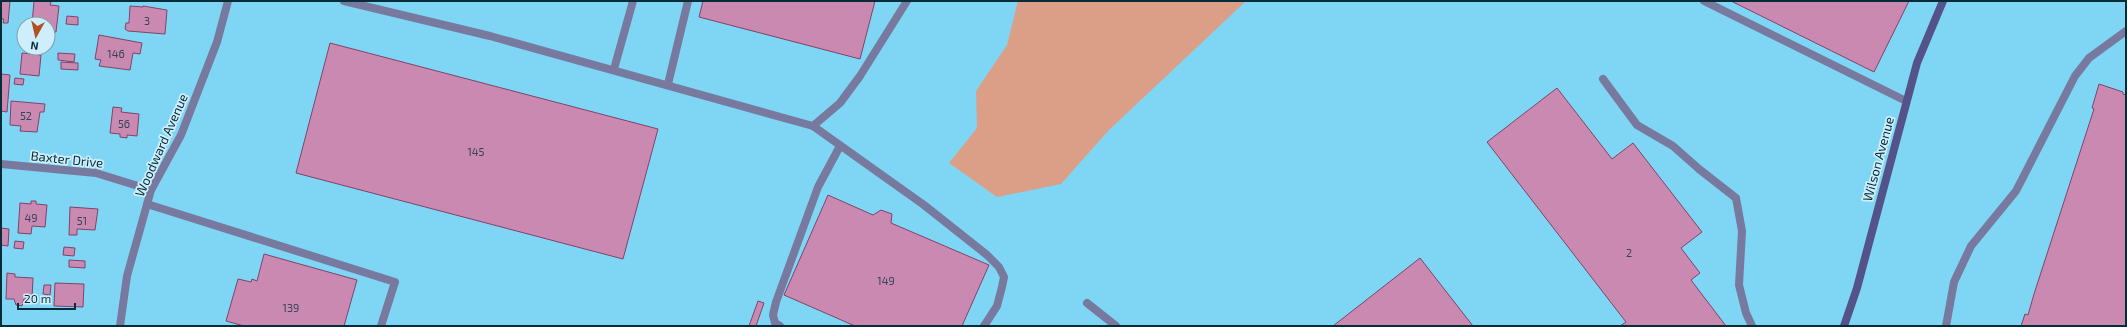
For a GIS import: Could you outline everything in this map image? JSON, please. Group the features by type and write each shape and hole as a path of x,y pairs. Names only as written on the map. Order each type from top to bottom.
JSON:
{"main road":[{"name":"Wilson Avenue","path":"1844,326 1857,288 1917,63 1943,1"}],"street":[{"name":"Woodward Avenue","path":"120,326 127,276 151,190 181,135 217,42 228,1"},
{"path":"344,1 490,36 668,84 813,126 924,205 987,255 998,267 1004,277 1002,287 997,306 984,326"},
{"path":"614,70 633,1"},
{"path":"668,84 688,1"},
{"path":"813,126 840,103 860,76 907,1"},
{"path":"1704,1 1906,102"},
{"path":"1946,326 1954,282 1971,246 2016,191 2075,76 2089,58 2126,31"},
{"path":"1603,79 1637,125 1673,146 1699,170 1736,198 1742,231 1739,285 1746,314 1752,326"},
{"path":"780,326 775,323 773,315 776,302 818,188 840,146"},
{"name":"Baxter Drive","path":"1,164 96,173 151,190"},
{"path":"147,204 395,282 381,326"},
{"path":"1087,304 1116,326"}],"shaded area":[{"path":"1018,1 1246,1 1108,131 1061,184 997,197 949,163 977,128 976,91 1007,45"}],"building":[{"path":"1,1 10,1 8,23 3,23 4,19 1,19"},
{"path":"34,1 48,1 51,2 50,5 59,6 56,32 56,16 33,16"},
{"path":"703,1 875,1 860,59 699,17"},
{"path":"1731,1 1909,1 1874,72"},
{"path":"130,6 143,6 167,10 165,34 128,31 125,29 126,23 129,23"},
{"path":"67,16 78,17 78,25 66,24"},
{"path":"99,35 142,43 140,54 133,53 130,70 99,66 101,60 95,59"},
{"path":"330,43 658,129 623,259 296,173"},
{"path":"58,53 75,54 74,62 58,60"},
{"path":"22,56 41,56 39,76 20,74"},
{"path":"61,62 78,63 78,70 61,69"},
{"path":"1,74 10,75 7,112 1,111"},
{"path":"15,78 24,79 23,85 14,84"},
{"path":"2099,84 2123,92 2123,94 2126,95 2126,326 2021,326 2025,314 2028,315 2094,109 2092,108"},
{"path":"1557,88 1612,159 1633,143 1702,232 1681,248 1700,273 1691,280 1726,326 1620,326 1626,322 1487,142"},
{"path":"11,101 45,104 44,112 40,112 37,132 20,131 21,126 10,125"},
{"path":"113,107 122,108 121,112 139,114 137,136 127,135 127,138 120,137 120,134 110,133"},
{"path":"828,195 873,215 881,210 892,214 891,223 989,265 962,326 855,326 784,295"},
{"path":"31,201 36,201 36,204 47,205 45,227 32,226 31,234 18,233 20,203 31,204"},
{"path":"70,207 98,209 95,230 77,229 77,235 69,235"},
{"path":"1,228 9,229 8,246 1,245"},
{"path":"15,241 24,242 23,249 14,248"},
{"path":"64,247 75,248 74,256 63,255"},
{"path":"264,254 357,280 344,326 244,326 226,321 238,279 251,282 252,279 257,281"},
{"path":"1420,258 1473,326 1333,326"},
{"path":"69,260 85,261 85,268 69,267"},
{"path":"7,273 15,274 15,277 33,278 32,299 24,299 22,306 16,305 14,299 6,299"},
{"path":"55,283 84,284 83,307 54,306"},
{"path":"44,285 51,285 50,295 43,294"},
{"path":"758,301 764,303 756,326 749,326"}]}
